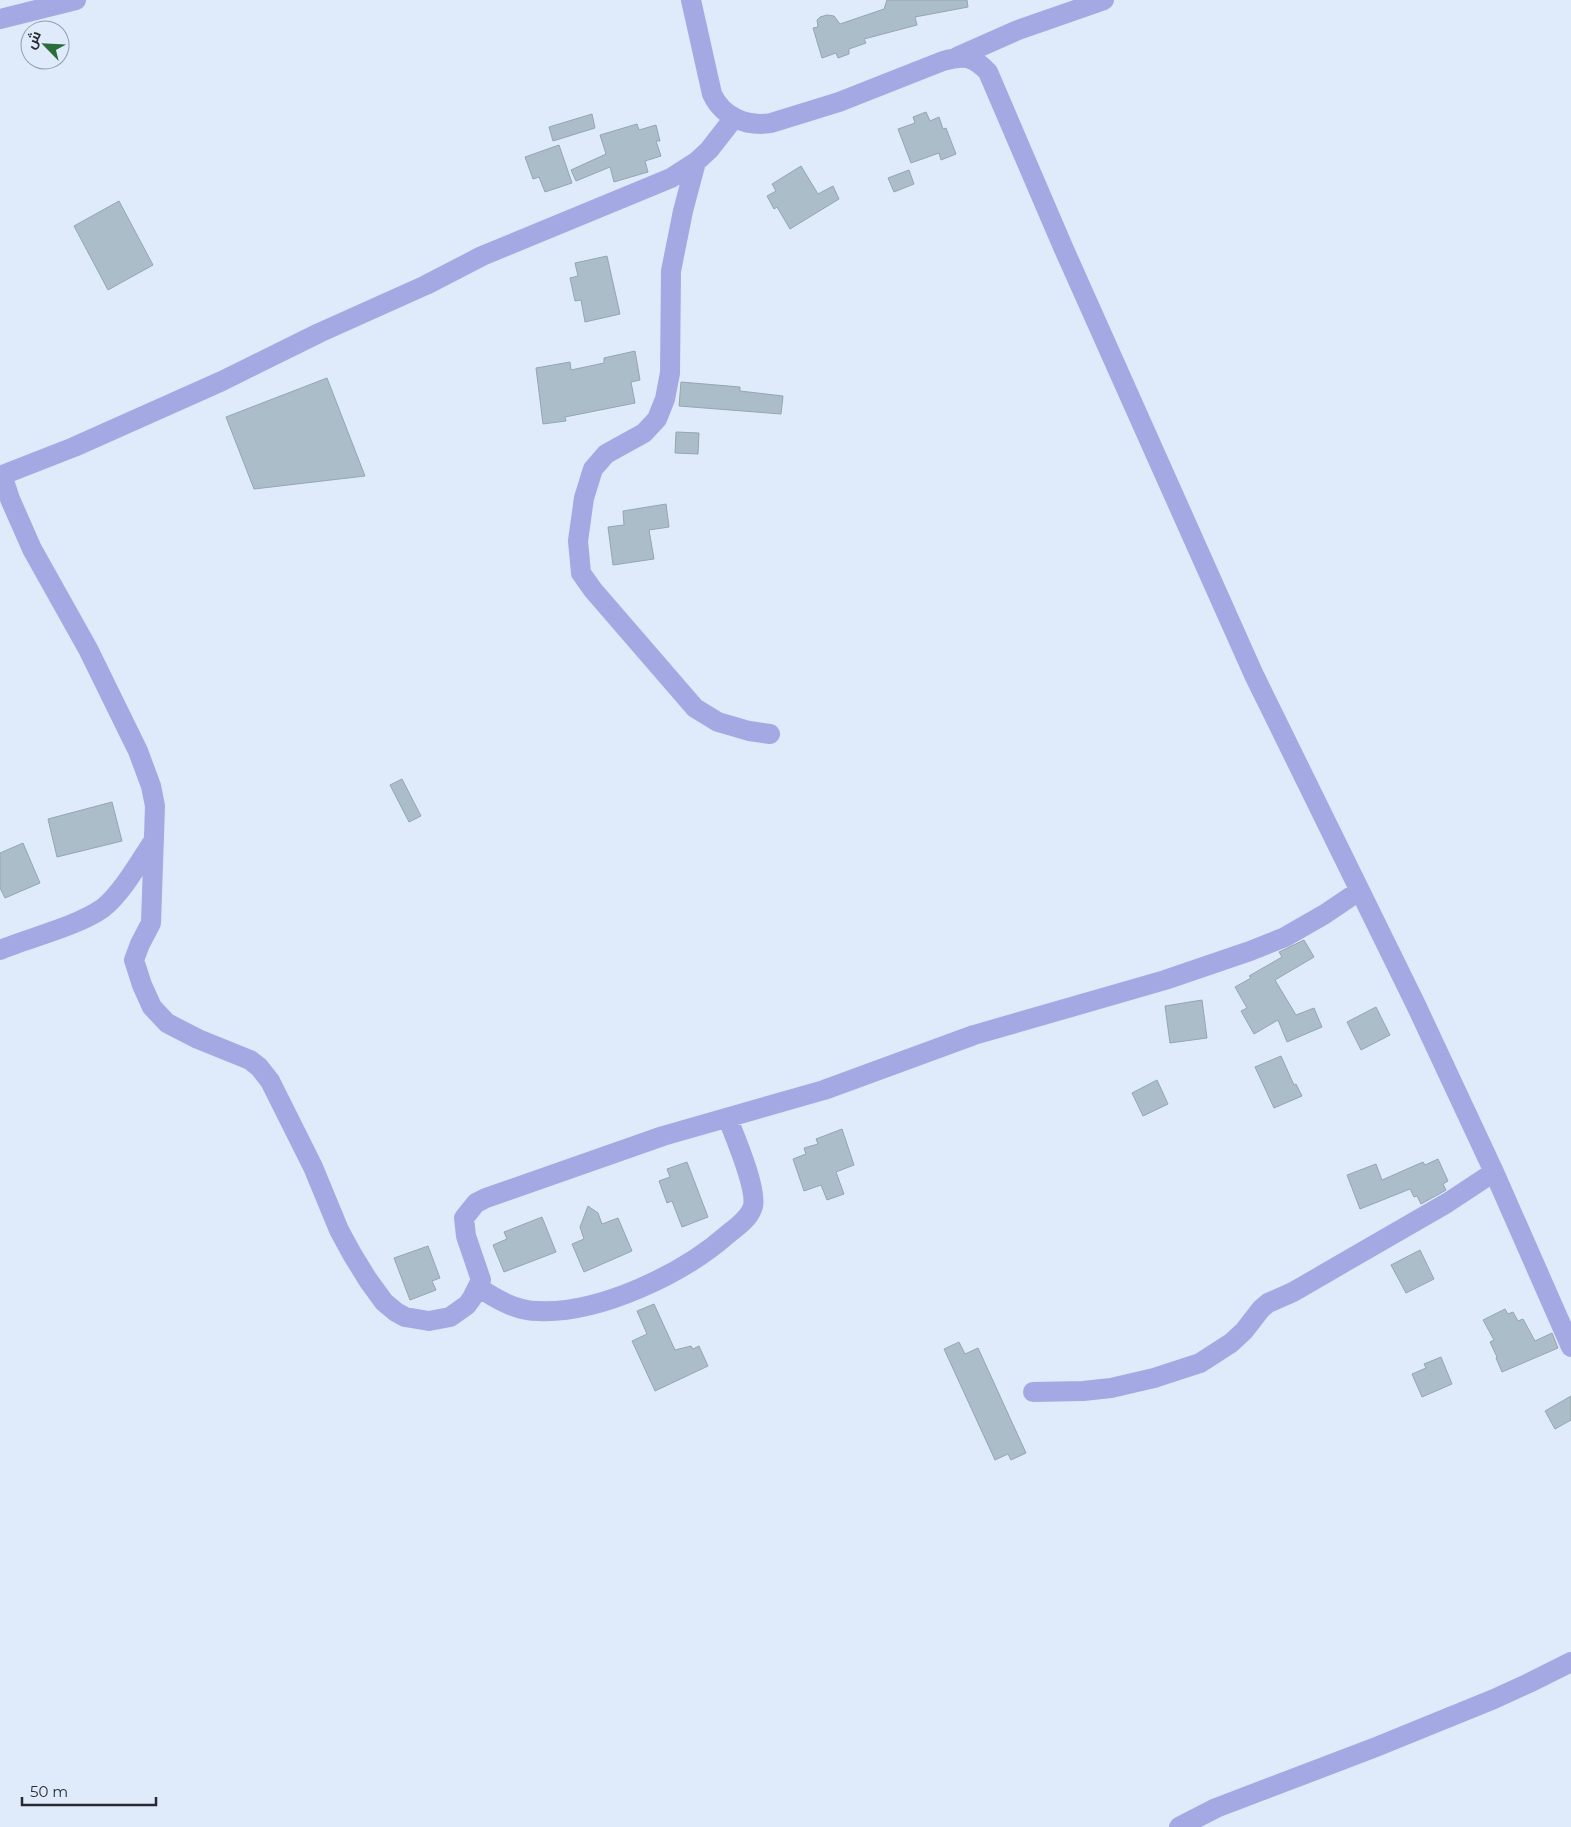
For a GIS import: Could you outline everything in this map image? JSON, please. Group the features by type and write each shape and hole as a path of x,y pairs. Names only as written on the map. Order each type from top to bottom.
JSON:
{"street":[{"path":"0,19 76,0"},
{"path":"690,0 712,94 717,103 734,118 748,124 760,125 839,102 957,57 1018,30 1104,0"},
{"path":"957,57 970,58 988,72 992,80 1063,247 1254,675 1416,1005 1564,1316 1571,1347"},
{"path":"734,118 696,162 671,178 482,256 426,285 222,381 74,448 1,475 32,549 88,648 138,751 151,786 154,806 151,923 134,960 152,1007 167,1023 198,1039 250,1060 259,1067 270,1082 305,1152 352,1254 384,1302 405,1317 429,1322 450,1317 467,1304 478,1287 480,1280 464,1227 464,1218 476,1203 663,1136 824,1090 974,1036 1165,980 1250,951 1285,937 1325,914 1359,891"},
{"path":"696,162 683,211 671,272 670,373 665,399 656,419 644,433 606,454 593,469 584,498 578,541 581,573 593,590 695,708 718,722 749,731 770,734"},
{"path":"0,950 82,919 104,907 126,882 154,840"},
{"path":"478,1287 498,1300 535,1312 569,1310 607,1300 640,1288 682,1268 741,1224 752,1209 753,1198 747,1172 728,1118"},
{"path":"1034,1392 1083,1391 1111,1388 1154,1378 1200,1363 1231,1343 1268,1303 1293,1292 1447,1203 1494,1172"},
{"path":"1179,1827 1225,1805 1494,1699 1571,1662"}],"building":[{"path":"887,0 967,0 968,7 915,17 917,25 864,39 866,43 849,49 849,54 838,58 836,53 822,58 813,28 818,27 817,20 820,17 834,16 840,24 884,9"},
{"path":"926,112 930,121 939,117 943,129 946,128 956,154 941,160 939,153 911,163 898,129 915,123 913,117"},
{"path":"592,114 595,128 553,141 549,127"},
{"path":"637,124 639,130 656,125 660,141 656,141 661,156 645,161 648,172 614,182 610,167 576,181 571,170 606,154 600,135"},
{"path":"559,145 572,183 545,192 539,177 533,179 525,157"},
{"path":"801,166 818,194 833,186 839,199 790,229 777,207 774,209 767,196 776,191 772,184"},
{"path":"909,170 914,184 894,192 888,178"},
{"path":"119,201 153,265 108,290 74,226"},
{"path":"607,256 620,314 585,322 581,300 575,301 570,278 578,276 575,263"},
{"path":"635,351 640,380 631,382 635,403 565,417 566,421 543,424 536,368 570,362 571,370 604,363 604,358"},
{"path":"327,378 365,476 254,489 226,417"},
{"path":"681,382 740,387 740,391 783,396 781,414 679,406"},
{"path":"676,432 699,433 698,454 675,453"},
{"path":"666,504 669,527 649,530 654,559 613,565 608,527 624,525 623,511"},
{"path":"402,779 421,816 409,822 390,785"},
{"path":"112,802 122,841 57,857 48,819"},
{"path":"23,843 40,883 5,898 0,888 0,853"},
{"path":"1304,940 1314,957 1275,980 1296,1015 1314,1008 1322,1027 1287,1042 1278,1020 1254,1034 1241,1011 1247,1008 1235,987 1251,978 1249,976 1282,957 1279,952"},
{"path":"1202,1000 1207,1038 1170,1043 1165,1006"},
{"path":"1376,1007 1390,1035 1361,1050 1347,1022"},
{"path":"1281,1056 1294,1085 1296,1084 1302,1096 1274,1108 1255,1067"},
{"path":"1157,1080 1168,1104 1143,1116 1132,1093"},
{"path":"842,1129 854,1165 836,1172 844,1194 827,1200 821,1185 804,1191 793,1159 806,1154 804,1148 818,1144 816,1139"},
{"path":"1438,1159 1448,1181 1443,1184 1446,1190 1421,1204 1417,1196 1414,1197 1410,1189 1360,1209 1347,1175 1376,1164 1382,1180 1423,1162 1425,1165"},
{"path":"687,1162 708,1217 682,1227 672,1201 667,1203 659,1181 670,1177 667,1169"},
{"path":"588,1206 598,1213 602,1224 618,1218 632,1251 584,1272 572,1244 584,1239 580,1227"},
{"path":"542,1217 556,1252 504,1272 493,1245 507,1239 504,1232"},
{"path":"428,1246 440,1278 432,1281 436,1290 410,1300 394,1258"},
{"path":"1420,1250 1434,1279 1406,1293 1391,1265"},
{"path":"654,1304 675,1350 691,1346 693,1349 699,1346 708,1366 655,1391 632,1341 647,1334 637,1311"},
{"path":"1505,1309 1508,1314 1513,1312 1518,1321 1523,1319 1535,1341 1552,1333 1558,1348 1502,1372 1490,1342 1494,1340 1483,1320"},
{"path":"959,1342 965,1354 978,1348 1026,1453 1011,1460 1008,1454 995,1460 944,1349"},
{"path":"1441,1357 1452,1384 1422,1397 1412,1374 1426,1368 1424,1364"},
{"path":"1571,1396 1571,1420 1555,1429 1545,1411"}]}
